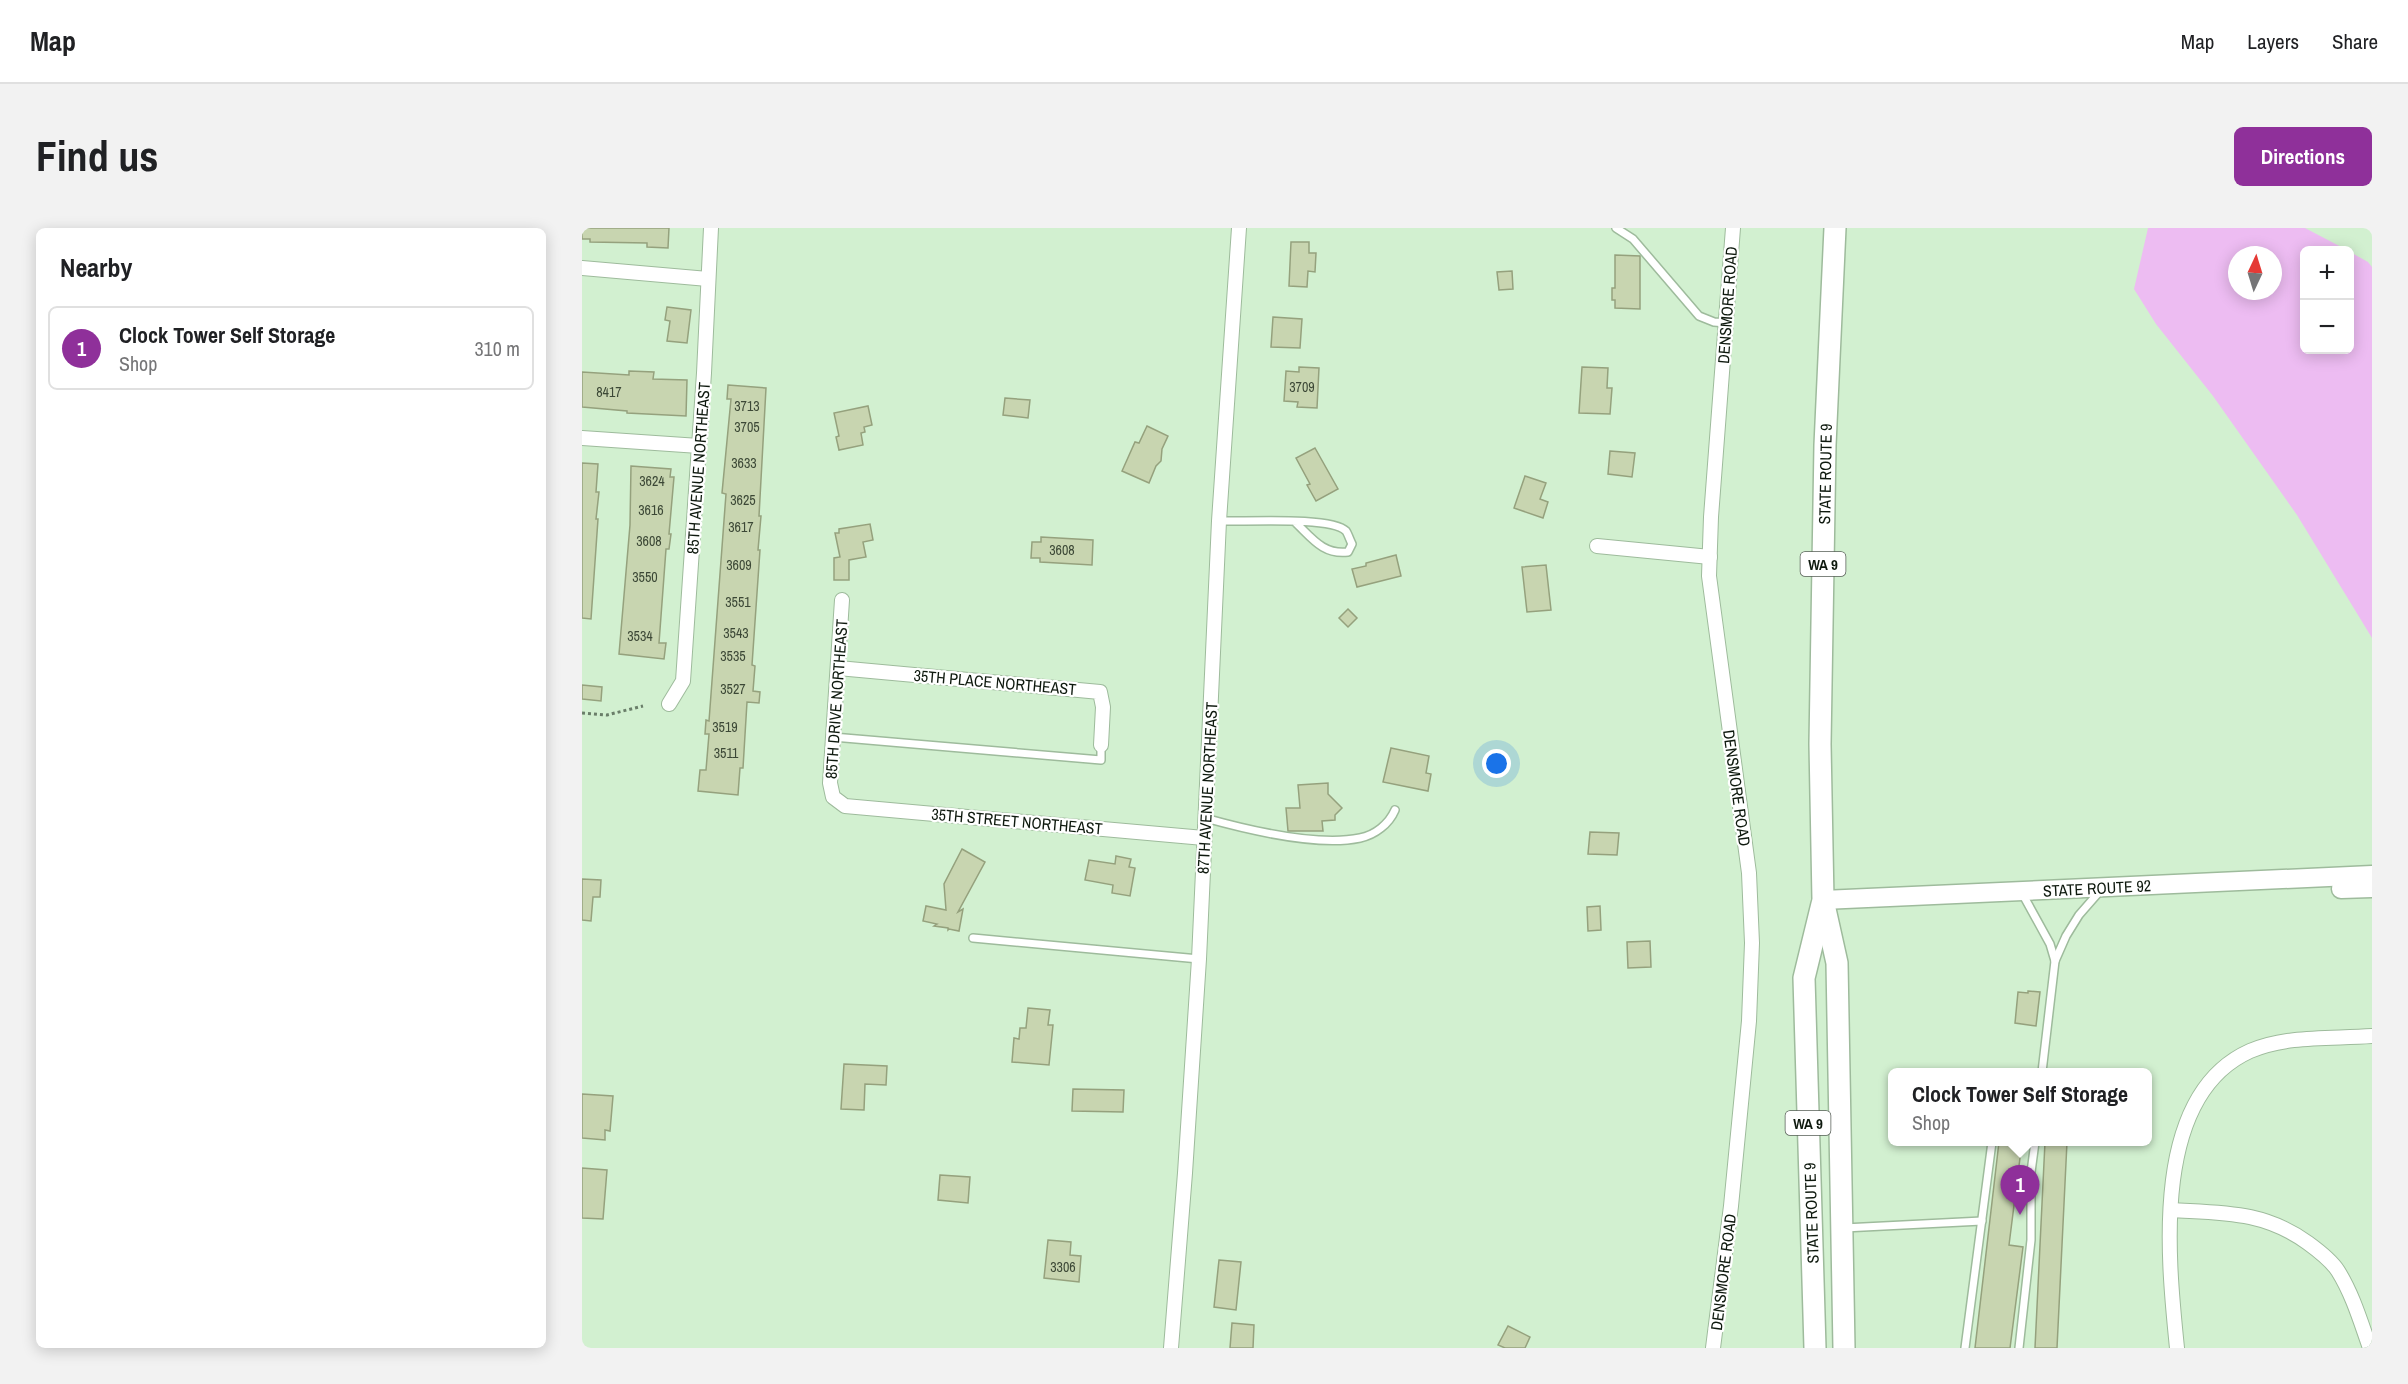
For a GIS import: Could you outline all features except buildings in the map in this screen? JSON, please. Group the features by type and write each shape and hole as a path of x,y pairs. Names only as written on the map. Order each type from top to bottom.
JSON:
{"main road":[{"name":"STATE ROUTE 9","path":"1835,228 1825,457 1820,744 1823,900 1837,963 1844,1348"},
{"name":"STATE ROUTE 92","path":"1823,900 2372,875"},
{"path":"2279,879 2342,889 2372,888"},
{"name":"STATE ROUTE 9","path":"1815,1348 1804,978 1823,900"}],"street":[{"name":"85TH AVENUE NORTHEAST","path":"669,704 683,681 711,228"},
{"name":"87TH AVENUE NORTHEAST","path":"1171,1348 1199,959 1219,521 1239,228"},
{"name":"DENSMORE ROAD","path":"1713,1348 1731,1206 1749,1021 1752,943 1749,873 1710,587 1711,517 1733,228"},
{"path":"582,268 708,279"},
{"path":"582,438 699,446"},
{"path":"1597,546 1710,557"},
{"name":"85TH DRIVE NORTHEAST","path":"833,797 830,783 842,600"},
{"name":"35TH PLACE NORTHEAST","path":"838,668 1100,692 1103,707 1101,745"},
{"name":"35TH STREET NORTHEAST","path":"833,797 845,806 1204,838"},
{"path":"2177,1348 2170,1276 2172,1210 2179,1142 2189,1113 2203,1089 2225,1067 2249,1052 2279,1042 2372,1036"},
{"path":"2172,1210 2239,1215 2270,1221 2296,1234 2319,1251 2337,1270 2349,1292 2370,1348"}],"lane":[{"path":"1616,228 1633,239 1699,315 1714,322 1726,323"},
{"path":"1219,521 1316,521 1346,530 1352,544 1348,552 1337,554 1326,551 1295,522"},
{"path":"833,737 1101,760 1101,745"},
{"path":"1205,818 1284,836 1311,839 1360,838 1382,828 1395,810"},
{"path":"2042,1068 2055,961 2066,936 2079,915 2104,887"},
{"path":"2021,891 2042,927 2055,961"},
{"path":"973,938 1199,959"},
{"path":"1965,1348 1991,1146"},
{"path":"2019,1348 2031,1240 2031,1172 2034,1146"},
{"path":"1842,1228 1982,1221"}],"path":[{"path":"582,713 607,715 643,706"}],"shaded area":[{"path":"2148,228 2305,228 2339,246 2300,246 2300,354 2354,354 2354,254 2372,267 2372,638 2297,515 2213,396 2156,324 2134,289"}],"place":[{"name":"Clock Tower Self Storage","path":"2020,1215"}]}
